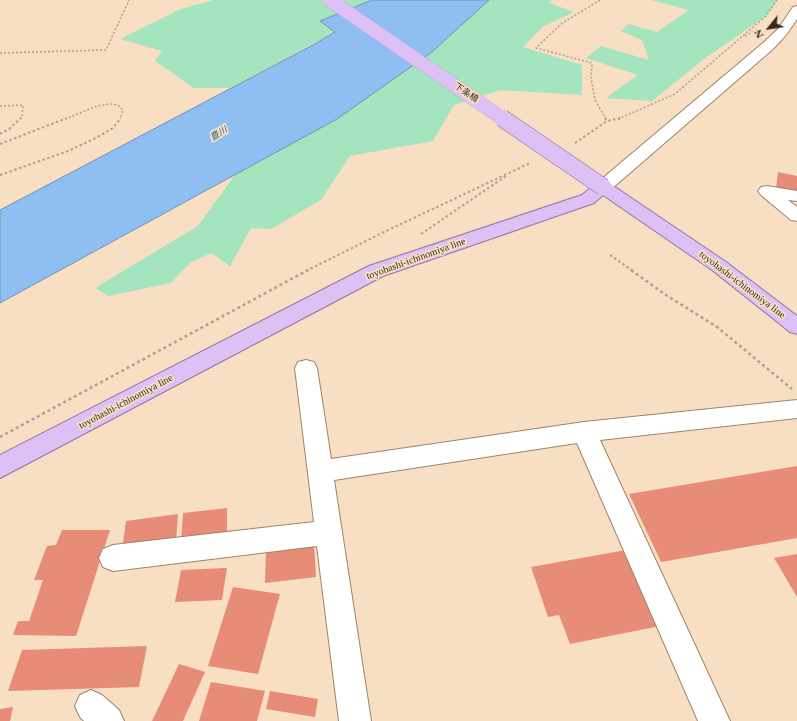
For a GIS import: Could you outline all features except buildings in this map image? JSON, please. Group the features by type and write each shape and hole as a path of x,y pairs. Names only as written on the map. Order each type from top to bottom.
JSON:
{"main road":[{"name":"下条橋","path":"330,0 603,187"},
{"name":"toyohashi-ichinomiya line","path":"0,467 376,271 588,200 603,187 719,266 797,327"}],"street":[{"path":"603,187 768,46 782,32 797,10"},
{"path":"797,196 767,190 797,216"},
{"path":"306,368 322,471 355,721"},
{"path":"322,471 584,432 797,408"},
{"path":"584,432 714,721"},
{"path":"113,558 329,532"}],"path":[{"path":"0,53 106,50 129,0"},
{"path":"600,0 561,24 536,48 592,63 591,78 595,100 607,121"},
{"path":"572,144 607,121 621,118 675,94 766,16 777,0"},
{"path":"0,144 97,106 110,104 118,105 123,110 121,118 113,128 96,138 68,151 0,175"},
{"path":"0,106 23,105 22,117 9,129 0,134"},
{"path":"0,437 285,282 384,232 531,163"},
{"path":"420,235 463,204 517,170"},
{"path":"610,256 666,295 717,327 797,393"}],"green space":[{"path":"214,0 372,0 320,21 335,32 230,88 194,88 155,61 162,51 120,39 181,9"},
{"path":"489,0 552,0 549,3 574,12 544,26 523,47 582,65 582,95 500,90 454,105 433,141 350,156 321,200 271,229 251,228 230,266 211,253 191,262 171,283 108,296 95,288 198,226 237,172 337,119 432,52"},
{"path":"651,0 777,0 766,16 704,59 652,101 606,98 638,75 586,58 601,46 649,60 642,40 621,31 628,24 657,32 689,10"}],"water":[{"name":"豊川","path":"372,0 489,0 432,52 337,119 0,303 0,210 311,46 335,32 320,21"}]}
